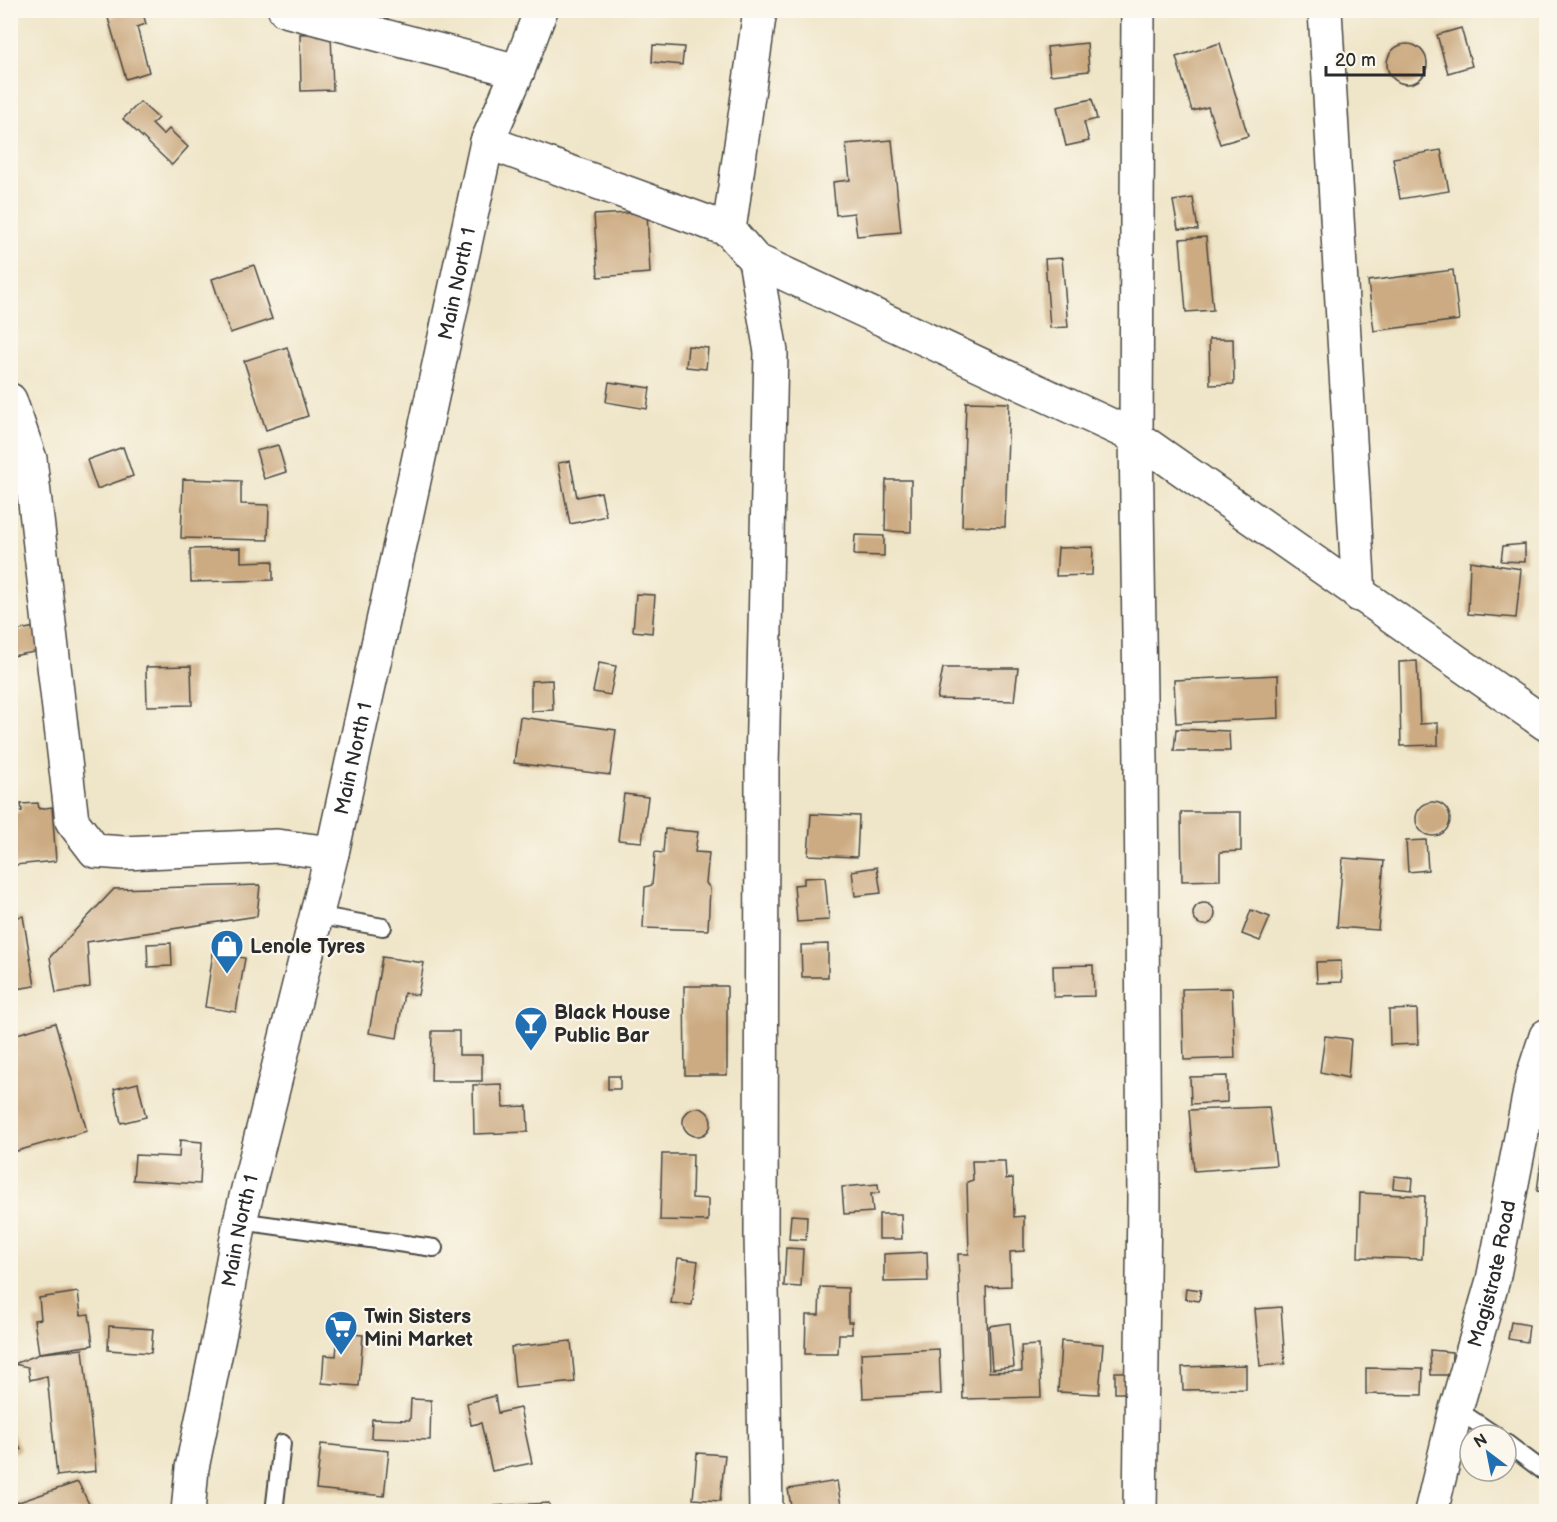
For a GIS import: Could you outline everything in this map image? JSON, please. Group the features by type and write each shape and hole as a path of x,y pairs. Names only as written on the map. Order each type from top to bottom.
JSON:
{"street":[{"path":"285,10 518,71"},
{"name":"Main North 1","path":"188,1512 192,1468 240,1221 332,853 487,142 518,71 541,10"},
{"path":"729,230 760,10"},
{"path":"1138,10 1136,437 1144,1175 1140,1512"},
{"path":"1325,10 1359,595"},
{"path":"487,142 729,230 755,260 1136,437 1546,724"},
{"path":"755,260 771,352 762,769 761,1233 766,1512"},
{"path":"10,400 30,459 72,820 95,851 124,853 278,846 332,853"},
{"name":"Magistrate Road","path":"1431,1512 1456,1408 1493,1280 1533,1076 1546,1036"}],"lane":[{"path":"315,915 383,927"},
{"path":"240,1221 434,1248"},
{"path":"1456,1408 1478,1423"},
{"path":"274,1512 282,1443"},
{"path":"1518,1452 1546,1473"}],"building":[{"path":"134,10 142,10 146,24 137,27 149,72 126,79 108,18"},
{"path":"1461,28 1472,66 1448,73 1437,35"},
{"path":"331,33 333,90 301,91 300,34"},
{"path":"1087,43 1089,71 1050,75 1047,47"},
{"path":"1220,43 1248,136 1220,144 1208,107 1192,111 1176,57"},
{"path":"1407,44 1421,50 1427,64 1421,78 1407,84 1393,78 1387,64 1393,50"},
{"path":"653,45 684,47 682,65 652,62"},
{"path":"1092,99 1097,119 1084,122 1089,141 1066,146 1057,107"},
{"path":"140,102 158,118 152,124 163,135 169,129 188,147 172,165 123,119"},
{"path":"892,140 901,232 857,236 854,213 836,215 833,182 850,180 846,144"},
{"path":"1441,150 1449,191 1400,199 1393,158"},
{"path":"1193,198 1198,230 1178,229 1173,201"},
{"path":"647,212 650,273 598,277 594,215"},
{"path":"1206,237 1213,310 1186,312 1180,239"},
{"path":"1062,258 1068,327 1050,328 1045,259"},
{"path":"254,265 272,319 230,333 212,279"},
{"path":"1453,270 1459,320 1374,331 1368,281"},
{"path":"1209,339 1233,339 1234,384 1210,385"},
{"path":"688,346 708,348 706,369 686,367"},
{"path":"287,347 308,416 266,430 244,361"},
{"path":"609,382 650,388 647,409 606,402"},
{"path":"966,402 1009,403 1005,527 962,526"},
{"path":"278,445 286,472 264,479 256,451"},
{"path":"123,447 133,476 97,489 87,460"},
{"path":"570,461 577,497 601,492 606,516 570,524 558,463"},
{"path":"183,479 241,481 241,504 269,505 268,540 181,538"},
{"path":"886,480 911,480 911,532 885,531"},
{"path":"855,535 884,536 884,556 854,555"},
{"path":"1525,544 1525,562 1501,561 1503,546"},
{"path":"1093,547 1092,575 1056,576 1058,548"},
{"path":"241,548 241,562 273,561 273,580 191,582 190,549"},
{"path":"1470,561 1521,569 1516,618 1468,614"},
{"path":"636,594 655,595 652,633 633,631"},
{"path":"35,627 40,651 12,656 10,632"},
{"path":"1417,661 1420,724 1438,723 1438,745 1401,746 1399,662"},
{"path":"599,663 616,666 610,695 593,692"},
{"path":"191,666 192,705 147,706 146,667"},
{"path":"943,668 1018,668 1014,701 937,699"},
{"path":"1278,675 1279,718 1176,723 1174,680"},
{"path":"552,680 553,710 531,711 531,681"},
{"path":"520,717 616,730 610,775 514,763"},
{"path":"1176,729 1229,731 1230,751 1174,751"},
{"path":"624,794 648,797 642,842 618,840"},
{"path":"1433,802 1445,807 1450,819 1445,831 1433,836 1421,831 1416,819 1421,807"},
{"path":"38,803 39,809 52,807 56,861 15,865 11,812 22,811 21,804"},
{"path":"1181,812 1241,812 1241,851 1220,852 1220,880 1182,881"},
{"path":"811,814 859,816 857,857 808,855"},
{"path":"665,829 698,832 695,852 709,853 706,883 710,888 708,930 643,928 645,887 652,885 655,852 663,853"},
{"path":"1426,840 1428,870 1408,872 1406,841"},
{"path":"1343,858 1384,861 1378,930 1337,927"},
{"path":"877,867 881,893 855,896 852,871"},
{"path":"825,877 829,920 797,922 794,885 804,884 804,878"},
{"path":"260,885 257,916 87,942 90,987 56,993 50,957 114,889"},
{"path":"1204,903 1212,906 1215,914 1212,922 1204,925 1196,922 1193,914 1196,906"},
{"path":"1251,910 1270,917 1260,941 1242,934"},
{"path":"23,916 35,986 10,990 10,918"},
{"path":"171,943 172,966 148,967 147,944"},
{"path":"828,944 828,977 802,977 801,945"},
{"path":"213,953 245,958 236,1012 205,1007"},
{"path":"382,957 424,963 418,995 404,993 397,1038 369,1033"},
{"path":"1341,961 1342,982 1317,983 1316,962"},
{"path":"1093,965 1094,996 1054,997 1053,966"},
{"path":"684,986 727,986 727,1075 685,1075"},
{"path":"1232,988 1235,1058 1184,1060 1182,989"},
{"path":"1417,1009 1418,1044 1390,1045 1389,1010"},
{"path":"55,1023 87,1131 10,1153 10,1036"},
{"path":"432,1031 459,1031 459,1055 482,1055 482,1081 431,1081"},
{"path":"1325,1036 1351,1039 1348,1078 1320,1072"},
{"path":"608,1076 620,1076 620,1089 608,1089"},
{"path":"1227,1076 1227,1102 1191,1104 1190,1077"},
{"path":"138,1083 146,1117 121,1123 114,1089"},
{"path":"502,1084 503,1107 527,1106 528,1132 474,1134 473,1085"},
{"path":"1269,1107 1276,1165 1194,1171 1189,1110"},
{"path":"697,1108 707,1112 711,1122 707,1132 697,1136 687,1132 683,1122 687,1112"},
{"path":"1546,1131 1546,1192 1537,1191"},
{"path":"180,1140 202,1142 200,1184 133,1180 135,1155 179,1157"},
{"path":"662,1154 693,1154 692,1198 708,1199 708,1221 660,1220"},
{"path":"972,1161 1005,1161 1006,1179 1013,1178 1014,1217 1024,1216 1024,1251 1010,1252 1011,1286 986,1287 989,1372 1022,1371 1021,1346 1039,1345 1041,1397 963,1399 958,1254 969,1254 967,1182 973,1180"},
{"path":"1394,1176 1413,1178 1412,1190 1393,1188"},
{"path":"878,1184 879,1193 871,1194 873,1212 844,1214 842,1187"},
{"path":"1360,1193 1425,1196 1422,1259 1358,1257"},
{"path":"879,1214 901,1214 902,1239 879,1239"},
{"path":"791,1215 807,1216 806,1240 789,1239"},
{"path":"786,1248 803,1249 801,1287 784,1286"},
{"path":"927,1252 928,1281 884,1282 884,1254"},
{"path":"678,1258 698,1261 692,1305 671,1303"},
{"path":"820,1287 848,1288 848,1322 852,1322 852,1334 839,1334 838,1354 805,1354 806,1315 819,1315"},
{"path":"1186,1288 1201,1290 1199,1301 1185,1299"},
{"path":"78,1292 81,1315 89,1314 93,1345 39,1353 34,1320 41,1319 39,1298"},
{"path":"1281,1307 1285,1364 1260,1366 1255,1309"},
{"path":"1511,1322 1529,1325 1527,1342 1508,1339"},
{"path":"1010,1323 1014,1367 992,1369 989,1326"},
{"path":"109,1326 153,1329 151,1353 108,1350"},
{"path":"338,1333 363,1335 359,1386 322,1383 324,1355 336,1356"},
{"path":"571,1341 575,1382 515,1388 511,1347"},
{"path":"1061,1341 1103,1344 1099,1394 1058,1392"},
{"path":"83,1349 96,1471 57,1476 47,1376 30,1380 28,1367 14,1364 42,1353"},
{"path":"939,1349 941,1394 863,1398 861,1353"},
{"path":"1430,1350 1452,1352 1451,1375 1431,1375"},
{"path":"1246,1365 1246,1389 1183,1390 1182,1367"},
{"path":"1366,1368 1423,1369 1422,1395 1366,1394"},
{"path":"1115,1372 1131,1372 1131,1393 1115,1393"},
{"path":"495,1396 498,1413 520,1408 532,1463 492,1471 481,1423 471,1425 467,1403"},
{"path":"411,1399 431,1400 430,1440 371,1438 372,1419 410,1420"},
{"path":"10,1428 21,1450 10,1455"},
{"path":"321,1444 389,1451 384,1496 316,1489"},
{"path":"697,1453 725,1455 720,1501 693,1499"},
{"path":"837,1481 842,1512 792,1512 788,1489"},
{"path":"78,1482 93,1512 11,1512 10,1505"},
{"path":"549,1503 550,1512 492,1512 492,1506"}],"place":[{"name":"Lenole Tyres","path":"227,975"},
{"name":"Black House Public Bar","path":"531,1052"},
{"name":"Twin Sisters Mini Market","path":"341,1356"}]}
